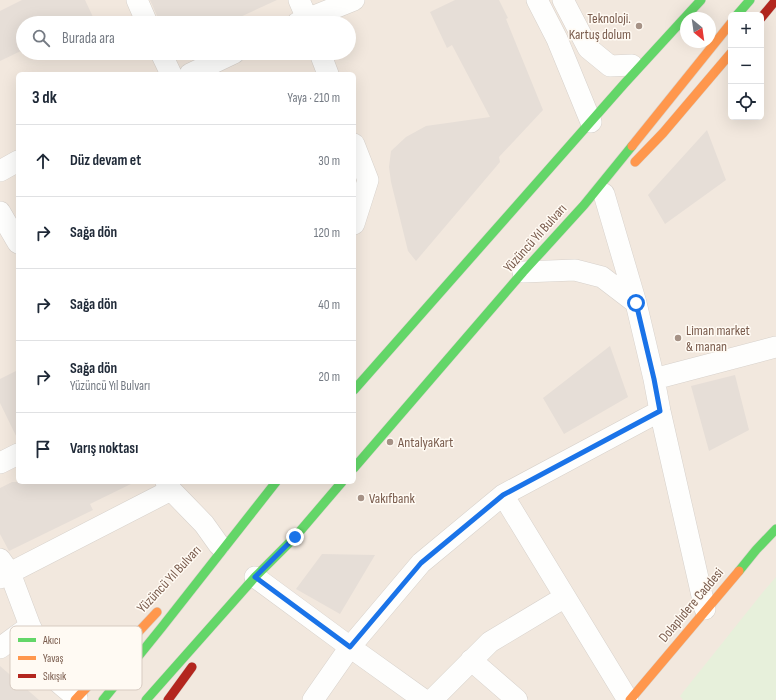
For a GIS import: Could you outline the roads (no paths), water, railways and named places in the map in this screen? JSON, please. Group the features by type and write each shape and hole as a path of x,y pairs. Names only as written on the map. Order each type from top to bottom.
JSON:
{"main road":[{"path":"356,388 624,84 701,0"},
{"path":"740,12 750,0"},
{"path":"764,14 776,0"},
{"name":"Yüzüncü Yıl Bulvarı","path":"356,466 522,272 584,205 728,27"},
{"path":"624,84 632,65 652,41"},
{"path":"631,166 663,133 728,57"},
{"path":"584,205 606,192"},
{"name":"Yüzüncü Yıl Bulvarı","path":"142,652 274,484"},
{"path":"146,700 255,577 295,537 340,484"},
{"name":"Dolaplıdere Caddesi","path":"629,700 756,550 776,529"},
{"name":"Yüzüncü Yıl Bulvarı","path":"193,573 219,545 236,531"},
{"path":"211,639 255,577"},
{"name":"Yüzüncü Yıl Bulvarı","path":"142,628 161,608"},
{"path":"172,699 198,658"},
{"name":"Yüzüncü Yıl Bulvarı","path":"76,699 84,690"},
{"name":"Yüzüncü Yıl Bulvarı","path":"103,700 111,690"}],"street":[{"path":"137,0 144,16"},
{"path":"303,16 354,0"},
{"path":"537,0 557,40 591,122"},
{"path":"563,0 588,48 610,66 632,65"},
{"path":"164,60 170,72"},
{"path":"194,72 219,60"},
{"path":"323,60 327,72"},
{"path":"356,149 368,180 356,218"},
{"path":"0,171 16,162"},
{"path":"606,192 636,303 706,609"},
{"path":"0,212 16,240"},
{"path":"522,272 575,270 602,277 636,303"},
{"path":"654,379 776,347"},
{"path":"313,700 350,647 421,563 503,495 660,411"},
{"path":"0,463 16,455"},
{"path":"30,626 3,570 168,486 204,524 219,545"},
{"path":"503,495 629,700"},
{"path":"255,577 424,700"},
{"path":"432,700 490,642 565,597"},
{"path":"0,648 10,641"},
{"path":"471,660 517,700"},
{"path":"66,690 76,699"}],"place":[{"name":"Teknoloji. Kartuş dolum","path":"639,26"},
{"name":"Liman market & manan","path":"678,338"},
{"name":"AntalyaKart","path":"390,442"},
{"name":"Vakıfbank","path":"361,498"}]}
